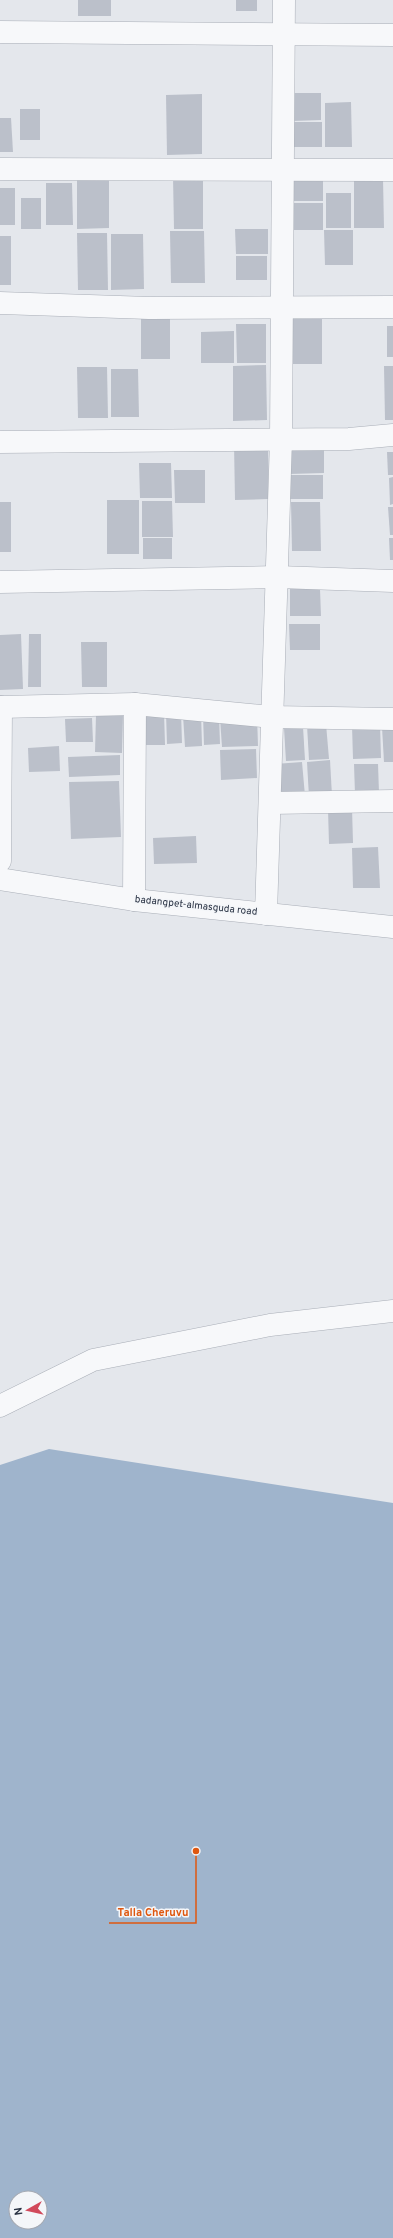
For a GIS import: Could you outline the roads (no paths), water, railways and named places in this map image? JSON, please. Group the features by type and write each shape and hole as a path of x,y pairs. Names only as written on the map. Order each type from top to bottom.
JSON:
{"street":[{"path":"266,914 278,577 281,171 284,0"},
{"path":"0,32 393,35"},
{"path":"0,169 281,171 393,170"},
{"path":"0,303 149,308 393,307"},
{"path":"0,442 349,439 393,435"},
{"path":"0,582 278,577 393,581"},
{"path":"134,900 136,704"},
{"path":"0,861 0,707 136,704 272,717 393,719"},
{"path":"271,803 393,801"},
{"name":"badangpet-almasguda road","path":"0,879 134,900 393,927"},
{"path":"0,1406 93,1360 270,1325 393,1311"}],"water":[{"path":"49,1449 393,1503 393,2238 0,2238 0,1465"}],"place":[{"name":"Talla Cheruvu","path":"196,1851"}]}
